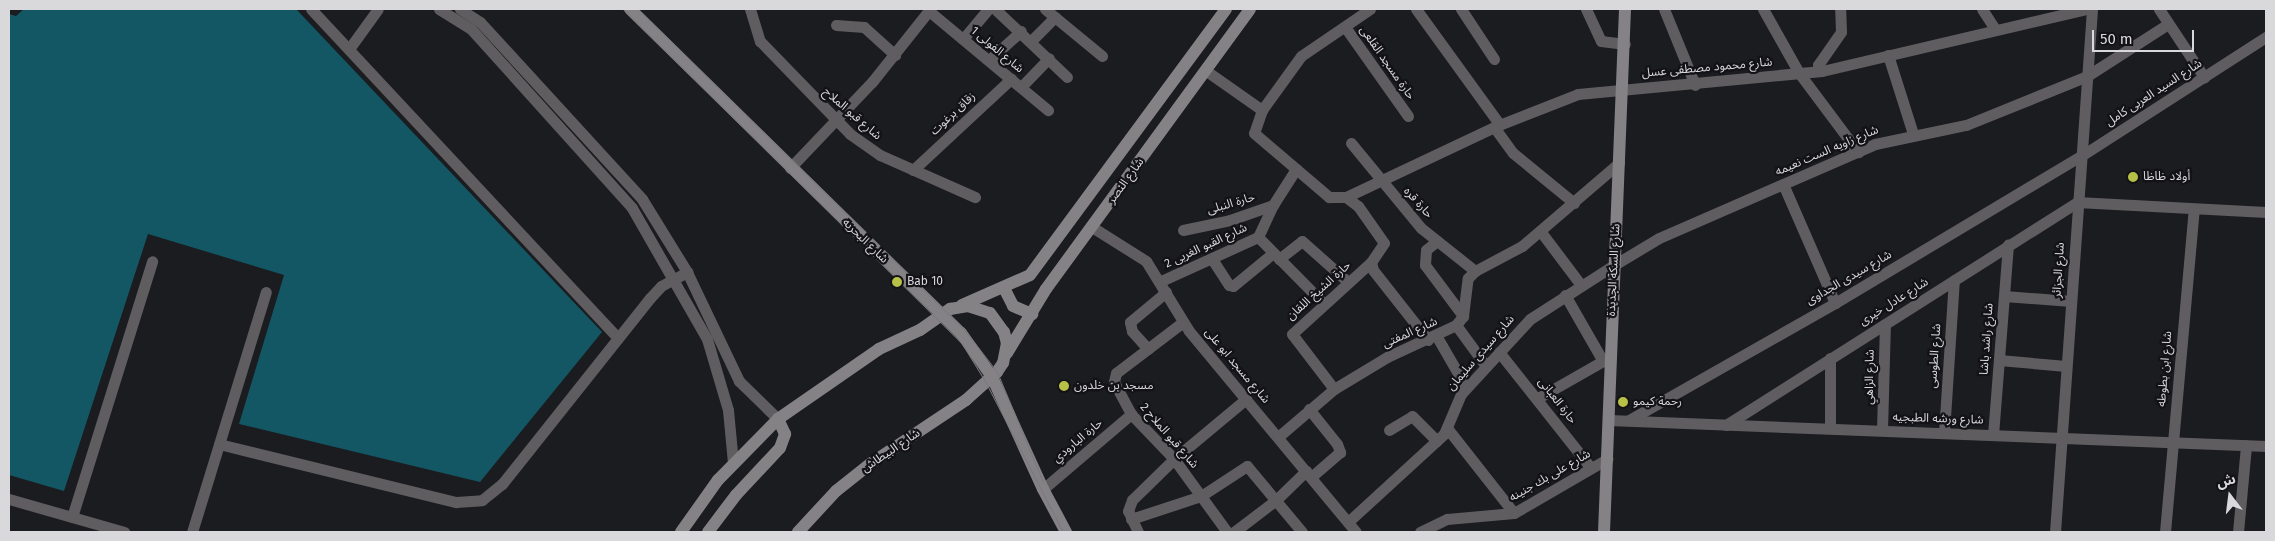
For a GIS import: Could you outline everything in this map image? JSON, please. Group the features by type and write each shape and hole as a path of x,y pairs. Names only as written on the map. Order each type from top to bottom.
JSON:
{"main road":[{"name":"شارع النصر","path":"778,419 879,349 930,324 956,307 1004,288 1030,275 1226,9"},
{"name":"شارع النصر","path":"1006,355 1092,227 1250,9"},
{"name":"شارع السكة الجديدة","path":"1604,532 1609,420 1607,359 1614,265 1625,44 1625,9"},
{"name":"شارع البحريه","path":"634,10 790,168 942,315 974,349 992,377 1043,489 1066,532"},
{"path":"1004,288 1013,306 1032,314"},
{"path":"956,307 980,308 990,313 1004,332 1006,355"},
{"name":"شارع البيطاش","path":"798,532 836,491 870,464 966,400 992,377 1006,355"},
{"path":"681,532 733,463 778,419 785,434 780,448 736,495 708,532"}],"street":[{"path":"311,9 618,338"},
{"path":"349,49 378,9"},
{"path":"440,9 472,30 558,123 632,208 674,278 707,339 723,390 733,463"},
{"path":"460,9 480,22 568,115 642,199 687,272 739,381 751,397 778,419"},
{"path":"962,39 988,9"},
{"path":"996,9 1067,77"},
{"path":"1045,9 1102,56"},
{"path":"1370,9 1301,56 1262,110 1254,130 1256,136 1329,197 1346,197 1353,200 1383,240 1382,249 1372,262 1372,270 1433,339 1466,387"},
{"path":"1416,9 1497,126 1513,153 1574,203"},
{"path":"1461,9 1494,59"},
{"path":"1586,9 1601,41 1625,44"},
{"path":"1664,9 1695,85"},
{"path":"1763,9 1798,73 1858,152"},
{"path":"1818,71 1818,65 1841,32 1840,9"},
{"path":"1982,9 1995,29"},
{"name":"شارع محمود مصطفى عسل","path":"1346,197 1497,126 1570,96 1622,89 1695,85 1818,71 1995,29 2038,14 2086,9"},
{"name":"شارع الجزائر","path":"2055,532 2092,9"},
{"path":"2158,9 2204,77"},
{"path":"790,168 837,121 930,10"},
{"name":"شارع الفولى 1","path":"930,10 1048,110"},
{"name":"شارع قبو الملاح","path":"754,11 760,41 837,121 865,146 913,170 975,197"},
{"path":"1031,41 1055,17"},
{"name":"شارع زاويه الست نعيمه","path":"1614,265 1659,238 1858,152 1913,134 1966,124 2087,76 2168,24"},
{"path":"836,25 864,27 894,55"},
{"name":"حارة مسجد القلعى","path":"1345,27 1408,116"},
{"path":"989,60 1021,31"},
{"name":"شارع السيد العربى كامل","path":"2081,156 2266,37"},
{"path":"1888,55 1913,134"},
{"path":"1021,87 1049,58"},
{"path":"1205,70 1262,110"},
{"name":"زقاق برغوت","path":"913,170 1011,79"},
{"path":"558,123 568,115"},
{"name":"حارة قره","path":"1351,144 1379,180 1421,228 1475,271"},
{"name":"شارع سيدى الجداوى","path":"1629,420 1836,303 2081,156"},
{"path":"1460,320 1464,290 1475,271 1515,250 1541,232 1619,163"},
{"name":"حارة النبلى","path":"1183,230 1230,220 1273,205 1296,169"},
{"path":"1783,184 1836,303"},
{"path":"2077,202 2266,212"},
{"name":"شارع عادل خيرى","path":"1726,425 2077,202"},
{"name":"شارع القبو الغربى 2","path":"1148,349 1132,331 1130,322 1163,287 1212,259 1258,237 1273,205"},
{"name":"شارع ابن بطوطه","path":"2165,532 2194,209"},
{"name":"شارع مسجد ابو على","path":"1092,227 1146,261 1183,322 1356,532"},
{"path":"1541,232 1581,285"},
{"path":"1258,237 1324,304"},
{"path":"1212,259 1233,286 1276,256 1302,241 1348,282"},
{"path":"1437,241 1426,250 1424,265 1460,320 1486,366"},
{"name":"شارع راشد باشا","path":"1993,435 2008,245"},
{"path":"72,517 152,261"},
{"name":"حارة الشيخ اللقان","path":"1334,389 1292,334 1372,262"},
{"name":"شارع سيدى سليمان","path":"1348,522 1437,441 1447,428 1454,407 1466,387 1530,319 1614,265"},
{"path":"219,444 456,502 482,500 502,484 650,298 674,278 687,272"},
{"name":"شارع الطوسى","path":"1944,433 1954,280"},
{"path":"192,532 266,292"},
{"path":"1538,398 1607,359 1565,295"},
{"path":"2004,296 2071,301"},
{"name":"شارع المفتى","path":"1278,437 1334,389 1387,358 1433,339 1460,320"},
{"path":"1148,349 1183,322"},
{"name":"شارع الزاهي","path":"1882,430 1885,324"},
{"name":"شارع قبو الملاح 2","path":"1148,349 1116,373 1114,379 1122,402 1174,459 1227,532"},
{"name":"حارة العبانى","path":"1499,352 1538,398 1591,468"},
{"path":"1830,358 1830,428"},
{"path":"1999,360 2066,366"},
{"path":"1138,532 1129,506 1174,459 1246,399"},
{"path":"1234,532 1340,452 1337,444 1309,410"},
{"name":"حارة البارودي","path":"1043,489 1131,414"},
{"path":"1389,430 1412,416 1437,441"},
{"name":"شارع ورشه الطبجيه","path":"1609,420 2266,446"},
{"path":"1447,428 1514,513"},
{"path":"2238,532 2246,445"},
{"name":"شارع على بك جنينه","path":"1420,532 1448,518 1514,513 1607,459"},
{"path":"1132,519 1201,496 1247,466 1302,532"},
{"path":"9,499 72,517 101,529 124,532"}],"water":[{"path":"24,9 296,9 602,332 480,482 239,424 284,275 148,234 64,491 9,475 9,14 16,16"}],"tram line":[{"path":"623,9 961,342 985,381 1063,532"},
{"path":"638,9 963,328 997,372 1043,482"}],"place":[{"name":"أولاد ظاظا","path":"2133,177"},
{"name":"Bab 10","path":"897,282"},
{"name":"مسجد بن خلدون","path":"1064,386"},
{"name":"رحمة كيمو","path":"1623,402"}]}
